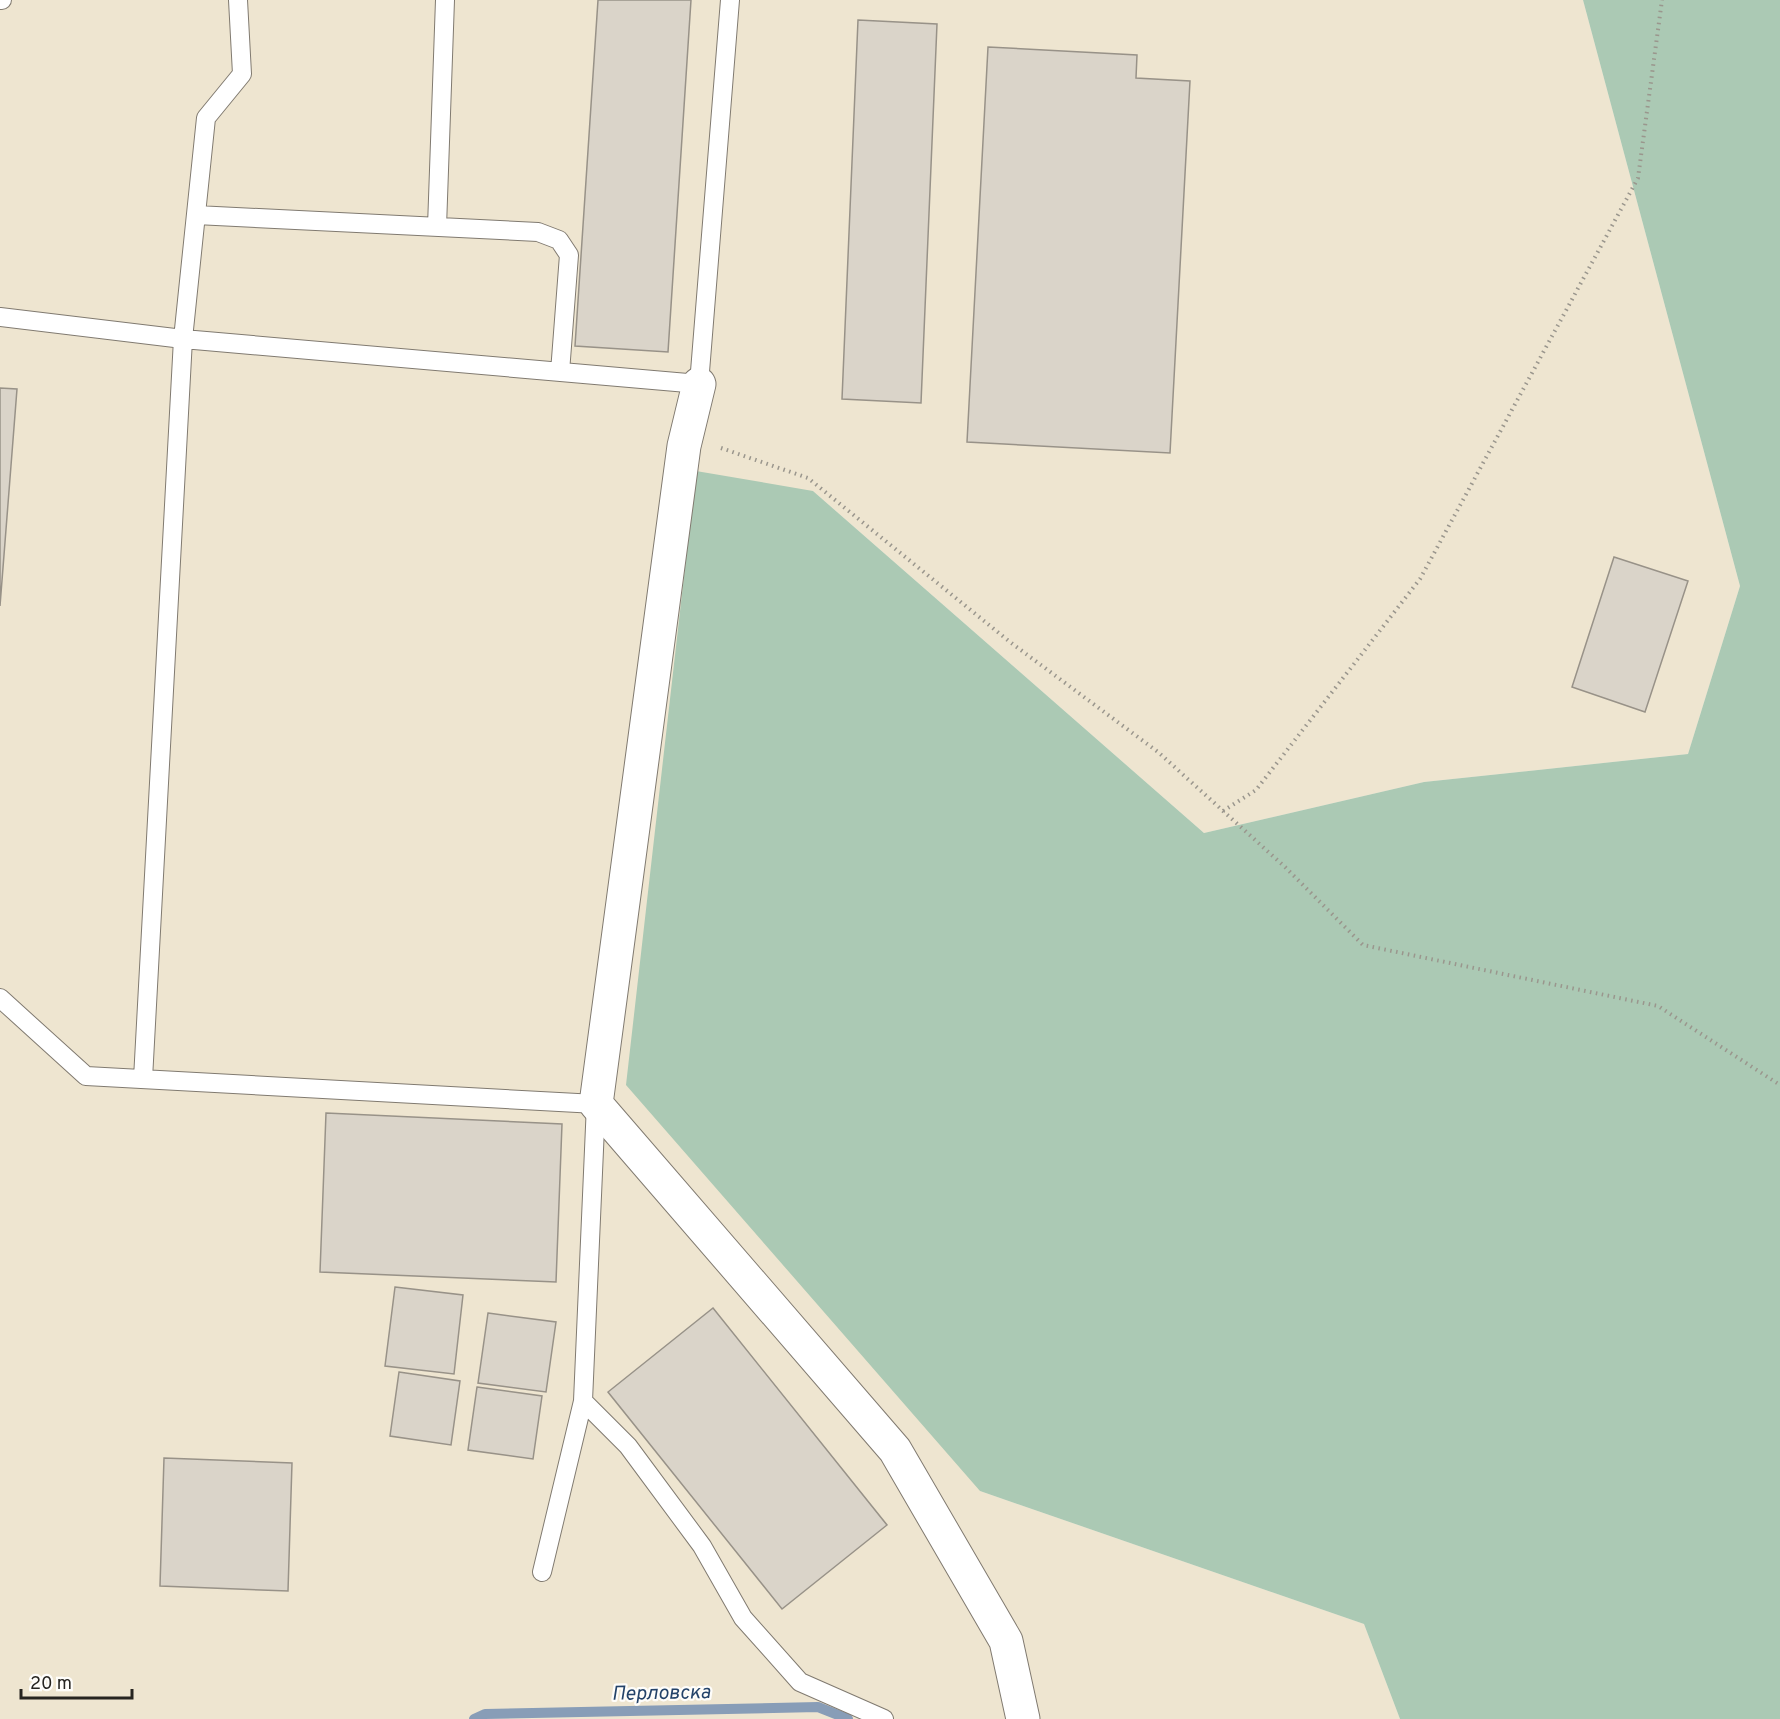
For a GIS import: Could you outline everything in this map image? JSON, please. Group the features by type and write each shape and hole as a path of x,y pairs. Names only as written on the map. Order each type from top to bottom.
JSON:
{"street":[{"path":"699,384 684,446 596,1104 895,1450 1006,1641 1023,1719"}],"lane":[{"path":"143,1079 183,339 206,118 242,74 238,0"},
{"path":"437,227 445,0"},
{"path":"0,317 183,339 699,384 730,0"},
{"path":"196,215 538,232 559,240 569,255 560,372"},
{"path":"0,998 87,1076 596,1104 583,1401 542,1572"},
{"path":"583,1401 628,1446 702,1546 743,1618 800,1682 884,1719"}],"path":[{"path":"1223,811 1256,790 1420,579 1638,178 1662,0"},
{"path":"684,446 725,449 808,478 1010,642 1158,752 1284,867 1363,945 1658,1006 1780,1085"}],"shaded area":[{"path":"0,0 1583,0 1740,586 1688,754 1424,782 1204,833 813,491 980,1491 1364,1624 1400,1719 0,1719"}],"green space":[{"path":"1583,0 1780,0 1780,1719 1400,1719 1364,1624 980,1491 626,1085 696,471 813,491 1204,833 1424,782 1688,754 1740,586"}],"building":[{"path":"598,0 691,0 668,352 575,346"},
{"path":"858,20 937,24 921,403 842,399"},
{"path":"988,47 1137,55 1136,78 1190,81 1170,453 967,442"},
{"path":"0,388 17,389 0,606"},
{"path":"1614,557 1688,581 1645,712 1572,687"},
{"path":"326,1113 562,1124 556,1282 320,1272"},
{"path":"395,1287 463,1295 454,1374 385,1366"},
{"path":"713,1308 887,1525 782,1609 608,1392"},
{"path":"488,1313 556,1322 546,1392 478,1383"},
{"path":"399,1372 460,1381 451,1445 390,1436"},
{"path":"477,1387 542,1396 533,1459 468,1450"},
{"path":"164,1458 292,1463 288,1591 160,1586"}],"waterway":[{"name":"Перловска","path":"474,1719 485,1714 818,1707 848,1719"}]}
